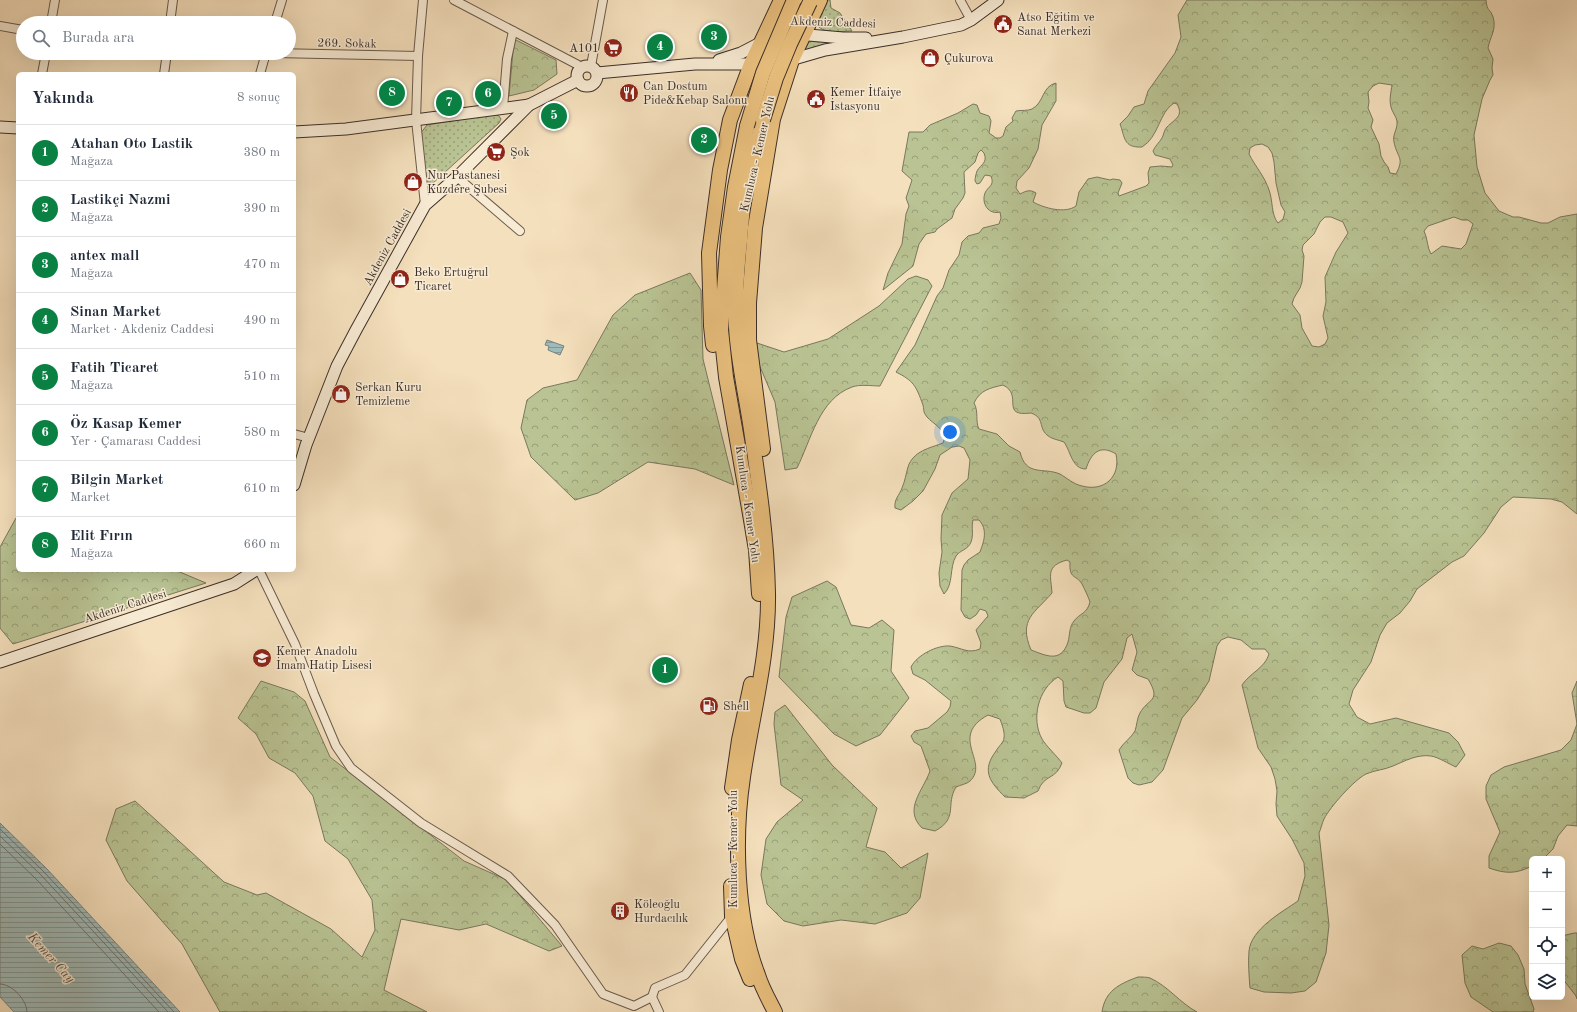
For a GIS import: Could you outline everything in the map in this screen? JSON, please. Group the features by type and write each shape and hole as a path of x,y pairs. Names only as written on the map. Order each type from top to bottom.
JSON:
{"highway":[{"path":"747,490 737,458 716,364 711,326 709,252 720,170 730,120 751,64 781,0"},
{"name":"Kumluca - Kemer Yolu","path":"764,1012 742,959 732,916 731,804 734,770 754,670 761,615 756,550 747,490 726,377 721,330 728,237 734,188 747,126 763,73 794,0"},
{"name":"Kumluca - Kemer Yolu","path":"764,529 767,490 758,403 750,353 749,303 755,228 773,119 792,60 804,34 814,1"},
{"name":"Kumluca - Kemer Yolu","path":"775,1012 758,975 747,935 740,891 738,848 739,811 743,778 762,675 766,644 768,593 764,529 751,430 739,359 736,303 744,201 763,120 776,78 790,44 814,1"}],"street":[{"path":"52,16 55,0"},
{"path":"171,16 173,0"},
{"path":"277,16 282,0"},
{"path":"423,0 418,56 416,120 425,205"},
{"path":"454,0 590,69 597,78 595,82 590,85 581,84 577,75 579,70 590,69"},
{"path":"590,69 603,0"},
{"path":"960,0 971,20"},
{"name":"Akdeniz Caddesi","path":"590,69 695,64 774,64 825,50 903,37 961,25 971,20 998,0"},
{"path":"0,26 16,29"},
{"path":"503,108 507,59 514,31"},
{"name":"Akdeniz Caddesi","path":"695,64 741,53 761,42 784,33 843,38 903,37"},
{"name":"269. Sokak","path":"296,53 418,56"},
{"path":"42,72 45,60"},
{"path":"164,72 166,60"},
{"path":"261,72 264,60"},
{"name":"Akdeniz Caddesi","path":"296,475 337,366 425,205 457,177 529,105 578,80"},
{"path":"296,132 346,129 529,105"},
{"path":"0,127 16,128"},
{"path":"457,177 520,230"},
{"path":"296,435 309,438"},
{"name":"Akdeniz Caddesi","path":"0,662 234,584 255,572"},
{"path":"259,572 295,644 336,746 351,768 421,823 508,876 555,925 603,994 634,1006 652,997 655,988 685,975 732,916"},
{"path":"652,997 660,1012"}],"green space":[{"path":"826,0 830,0 831,8 840,13 852,31 832,32 819,27 816,23"},
{"path":"1187,0 1486,0 1487,6 1494,21 1494,29 1488,48 1493,59 1493,75 1482,99 1474,135 1477,167 1485,193 1499,211 1513,217 1548,223 1560,217 1577,214 1577,514 1562,502 1551,499 1513,497 1501,507 1484,533 1464,556 1452,562 1417,589 1410,601 1400,613 1387,623 1380,635 1371,662 1353,690 1349,704 1357,717 1370,724 1396,718 1449,733 1458,742 1465,755 1456,767 1434,757 1421,756 1411,758 1390,767 1366,774 1349,788 1331,808 1324,819 1319,833 1329,925 1326,953 1316,982 1305,991 1291,993 1264,992 1250,988 1249,951 1251,943 1261,928 1298,901 1305,876 1304,863 1292,839 1277,816 1277,791 1275,779 1271,767 1258,748 1242,685 1261,667 1267,659 1269,654 1265,649 1252,649 1241,640 1228,637 1221,640 1217,646 1209,681 1197,700 1182,718 1163,770 1152,782 1139,785 1133,783 1128,778 1119,750 1135,731 1140,713 1154,696 1152,686 1148,679 1137,675 1132,670 1137,652 1132,634 1127,638 1122,659 1104,682 1096,708 1090,713 1084,713 1066,707 1064,701 1063,681 1058,677 1051,682 1041,697 1037,714 1039,731 1044,742 1062,763 1057,772 1043,782 1038,791 1024,798 1005,797 995,786 989,776 988,770 991,758 1003,741 1004,733 1000,719 988,715 977,723 971,732 970,741 976,766 975,774 969,782 956,787 951,800 947,821 935,831 922,828 914,814 916,800 930,771 921,746 914,742 911,736 915,731 928,728 947,712 951,701 925,680 913,674 911,667 923,655 939,647 950,646 968,651 980,649 981,643 976,630 988,616 986,611 980,609 976,615 970,619 965,617 961,610 962,570 968,560 980,552 984,540 984,528 979,520 973,520 970,545 956,556 949,586 944,594 940,586 939,573 942,552 942,515 952,493 968,479 970,460 964,448 959,446 952,447 940,455 935,469 923,491 901,510 895,508 896,500 901,491 910,462 922,451 943,443 945,437 938,426 925,414 921,398 911,381 896,372 915,345 937,296 943,288 949,270 959,255 962,242 968,236 979,233 983,228 999,224 1001,218 1000,212 992,212 989,210 984,201 985,193 992,184 991,176 985,175 980,183 977,184 975,181 977,171 985,161 984,153 981,150 978,153 975,162 964,172 965,193 955,209 952,218 935,232 926,234 919,244 913,266 883,290 888,273 902,244 906,214 909,206 906,198 912,180 902,171 909,132 923,132 930,125 958,113 973,104 977,105 980,113 989,116 991,121 989,133 996,138 1000,138 1003,136 1006,127 1013,121 1012,118 1016,111 1032,109 1039,103 1048,87 1056,83 1056,101 1042,125 1038,149 1029,168 1017,181 1016,188 1020,194 1026,191 1032,191 1036,193 1033,202 1049,208 1066,210 1076,206 1079,192 1088,179 1097,177 1110,180 1120,180 1122,183 1118,193 1119,196 1146,186 1149,183 1148,173 1150,167 1172,167 1173,165 1170,159 1155,155 1153,151 1162,138 1166,128 1178,117 1180,112 1179,108 1177,104 1174,103 1169,107 1148,143 1142,147 1131,146 1128,144 1120,124 1134,107 1144,104 1148,91 1175,53 1181,37 1178,15","holes":["1379,83 1392,85 1390,104 1397,121 1394,139 1395,147 1400,158 1400,164 1396,174 1390,173 1384,162 1381,156 1379,144 1371,127 1373,120 1368,108 1368,92 1373,86","1262,144 1268,147 1272,153 1276,183 1281,205 1285,212 1283,219 1278,223 1274,216 1267,185 1249,154 1250,148 1255,145","1325,217 1331,217 1343,222 1348,233 1336,252 1325,277 1326,302 1323,316 1328,338 1325,344 1319,347 1312,346 1302,328 1300,315 1292,304 1302,282 1304,256 1302,250 1303,245 1314,234 1320,222","1454,217 1462,220 1468,220 1473,224 1466,244 1461,249 1442,246 1431,254 1424,231 1428,226","1003,385 1009,389 1012,394 1014,409 1016,412 1031,413 1038,417 1044,432 1051,438 1064,442 1072,459 1081,468 1086,469 1093,455 1101,450 1110,451 1116,454 1116,470 1113,476 1104,485 1097,487 1082,486 1060,474 1036,470 1026,465 1020,452 1009,446 997,434 979,429 974,403 982,392","1067,560 1070,562 1071,572 1073,576 1082,584 1090,602 1087,609 1072,623 1065,649 1057,656 1052,656 1031,650 1026,631 1030,617 1052,593 1051,572 1055,565"]},
{"path":"514,39 556,60 557,74 534,90 509,96"},
{"path":"805,40 837,43 800,53"},
{"path":"494,114 499,116 501,119 499,123 433,183 429,183 424,176 420,134 427,125"},
{"path":"690,273 701,290 703,359 734,485 695,469 648,462 598,493 575,500 531,457 521,428 527,400 543,388 577,380 613,315 635,295"},
{"path":"916,276 928,280 932,286 880,386 855,386 841,393 831,401 817,422 797,468 785,470 775,402 755,355 757,343 784,352 828,339 879,306 908,279"},
{"path":"16,518 16,572 180,572 206,583 13,644 0,628 0,547"},
{"path":"827,581 836,587 851,625 869,628 882,620 894,630 891,671 909,698 880,735 856,746 834,734 779,677 786,617 792,597"},
{"path":"261,681 294,692 305,701 330,757 464,861 507,880 562,946 549,951 486,924 459,930 401,919 384,990 427,1012 220,1012 182,944 127,881 106,840 116,809 135,801 224,882 257,895 266,893 331,929 362,957 375,930 372,900 348,859 325,841 313,796 295,773 269,758 256,734 238,718"},
{"path":"1577,681 1577,724 1572,693"},
{"path":"785,705 832,765 877,808 866,847 885,852 901,868 928,853 920,898 907,913 875,924 841,920 803,926 784,921 767,904 761,875 766,839 777,822 803,800 781,785 774,724 775,712"},
{"path":"1577,724 1577,826 1567,825 1558,836 1553,849 1546,856 1529,856 1529,867 1516,872 1506,872 1489,868 1489,856 1500,832 1486,799 1486,786 1491,775 1504,767 1561,750 1571,740"},
{"path":"1577,933 1577,999 1565,982 1565,935"},
{"path":"1499,943 1511,946 1518,955 1524,969 1525,984 1529,1000 1531,1000 1534,1009 1533,1012 1493,1012 1471,997 1465,983 1462,955 1472,946 1483,949"},
{"path":"1138,977 1149,978 1156,981 1197,1012 1102,1012 1106,999 1114,989 1125,982"}],"water":[{"path":"547,340 564,346 560,355 548,350 549,346 545,345"},
{"name":"Kemer Cay","path":"0,823 47,869 180,1012 14,1012 0,997"}],"place":[{"name":"Atso Eğitim ve Sanat Merkezi","path":"1003,24"},
{"name":"antex mall","path":"714,37"},
{"name":"Sinan Market","path":"660,47"},
{"name":"A101","path":"613,48"},
{"name":"Çukurova","path":"930,58"},
{"name":"Elit Fırın","path":"392,93"},
{"name":"Can Dostum Pide&Kebap Salonu","path":"629,93"},
{"name":"Öz Kasap Kemer","path":"488,94"},
{"name":"Kemer İtfaiye İstasyonu","path":"816,99"},
{"name":"Bilgin Market","path":"449,103"},
{"name":"Fatih Ticaret","path":"554,116"},
{"name":"Lastikçi Nazmi","path":"704,140"},
{"name":"Şok","path":"496,152"},
{"name":"Nur Pastanesi Kuzdere Şubesi","path":"413,182"},
{"name":"Beko Ertuğrul Ticaret","path":"400,279"},
{"name":"Serkan Kuru Temizleme","path":"341,394"},
{"name":"Kemer Anadolu İmam Hatip Lisesi","path":"262,658"},
{"name":"Atahan Oto Lastik","path":"665,670"},
{"name":"Shell","path":"709,706"},
{"name":"Köleoğlu Hurdacılık","path":"620,911"}]}
